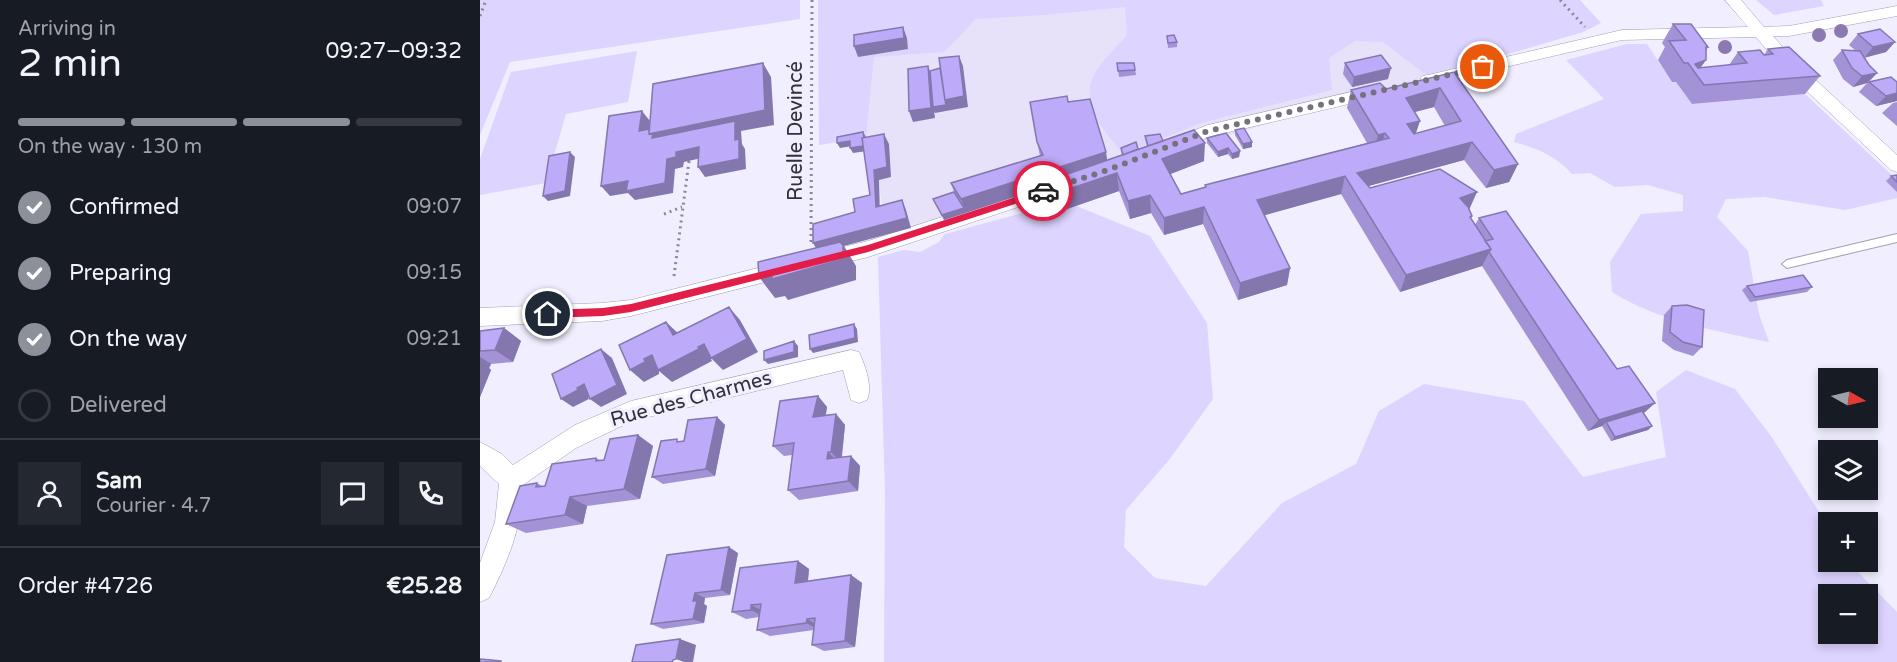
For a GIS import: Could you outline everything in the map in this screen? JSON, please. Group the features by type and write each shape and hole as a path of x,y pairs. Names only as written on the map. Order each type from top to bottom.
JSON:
{"street":[{"path":"1733,0 1787,63 1897,165"},
{"path":"1414,83 1622,35 1803,30 1897,11"},
{"path":"1152,153 1208,131 1391,89"},
{"path":"480,317 603,312 672,298 868,249 1097,174"},
{"name":"Rue des Charmes","path":"511,480 573,437 608,419 631,411 851,359 859,393"},
{"path":"480,453 494,462 511,480 510,508 498,546 480,589"}],"lane":[{"path":"1787,264 1897,238"}],"path":[{"path":"480,16 486,0"},
{"name":"Ruelle Devincé","path":"811,263 812,0"},
{"path":"1560,0 1597,41"},
{"path":"672,298 689,161"},
{"path":"664,214 682,207"}],"shaded area":[{"path":"480,0 800,0 800,19 510,62 480,135"},
{"path":"818,0 1553,0 1583,32 911,228 883,216 879,180 865,138 819,145"},
{"path":"818,0 1580,0 1601,23 1583,32 1429,77 1383,42 1355,41 1329,58 1332,90 1201,123 1123,154 1102,128 1092,108 1090,86 1097,70 1127,35 1125,7 976,19 944,52 874,57 866,137 819,145"},
{"path":"1756,0 1821,0 1824,6 1774,15"},
{"path":"1627,44 1647,44 1672,82 1676,82 1692,104 1805,94 1897,180 1897,198 1845,210 1764,197 1726,199 1717,217 1748,251 1759,314 1769,342 1668,318 1612,292 1610,262 1641,214 1683,211 1683,195 1648,185 1615,187 1590,173 1572,174 1546,154 1514,142 1516,134 1604,99 1566,60"},
{"path":"637,51 628,102 566,114 546,183 480,195 480,159 511,72"},
{"path":"1060,203 1074,205 1150,236 1207,323 1213,399 1169,460 1126,510 1124,547 1155,578 1206,586 1282,503 1356,464 1379,411 1424,384 1524,401 1583,477 1666,457 1656,392 1686,370 1735,389 1771,436 1819,512 1818,572 1858,572 1870,584 1818,584 1818,644 1878,644 1878,593 1897,612 1897,662 884,662 885,493 878,257 904,250 920,252 939,242 945,234"}],"building":[{"path":"1673,24 1691,24 1708,47 1706,47 1706,60 1695,64 1698,68 1747,63 1738,52 1760,50 1764,55 1773,54 1768,49 1789,47 1820,76 1704,85 1688,63 1684,63 1669,41 1686,40"},
{"path":"903,27 904,38 854,46 854,35"},
{"path":"1880,29 1895,42 1873,47 1858,34"},
{"path":"1174,35 1177,42 1168,43 1167,36"},
{"path":"1842,50 1860,51 1877,73 1862,76 1852,68"},
{"path":"1381,55 1391,68 1354,77 1345,63"},
{"path":"959,56 964,96 945,100 939,58"},
{"path":"763,63 765,110 649,134 653,84"},
{"path":"1117,63 1134,63 1135,70 1118,71"},
{"path":"928,66 931,108 909,111 908,69"},
{"path":"940,68 946,105 933,107 930,71"},
{"path":"1454,72 1518,164 1494,170 1472,142 1357,173 1370,188 1440,169 1477,192 1460,198 1468,207 1472,216 1470,217 1491,249 1406,275 1345,176 1257,200 1290,268 1240,283 1204,207 1164,218 1150,195 1128,201 1117,173 1063,191 1056,178 1194,130 1205,143 1162,159 1181,194 1206,187 1205,185 1389,138 1385,133 1378,135 1351,90 1380,83 1386,89","holes":["1440,88 1461,121 1414,134 1407,124 1420,121 1406,98"]},
{"path":"1891,77 1897,82 1897,93 1886,96 1869,82"},
{"path":"1067,96 1068,102 1090,99 1106,152 961,199 951,183 1043,155 1037,142 1030,102"},
{"path":"642,111 639,131 649,129 649,134 653,133 652,138 735,121 735,140 739,139 739,159 698,167 699,147 676,152 676,157 667,159 665,183 626,191 628,181 601,186 609,116"},
{"path":"1244,128 1252,142 1243,144 1235,130"},
{"path":"863,132 863,146 850,148 850,141 837,143 837,137"},
{"path":"1226,133 1240,151 1232,154 1228,148 1218,152 1207,138"},
{"path":"884,134 887,167 874,170 876,207 902,200 907,218 813,243 813,224 855,212 853,199 870,195 862,138"},
{"path":"1160,134 1163,141 1148,146 1145,136"},
{"path":"1136,142 1138,149 1123,155 1121,148"},
{"path":"570,152 565,191 543,196 549,156"},
{"path":"954,192 964,208 942,215 933,199"},
{"path":"1506,211 1617,369 1629,366 1655,403 1599,420 1489,252 1491,249 1485,241 1493,239 1479,218"},
{"path":"840,242 843,245 843,259 772,279 772,274 759,277 758,262"},
{"path":"1803,275 1812,287 1755,297 1747,286"},
{"path":"1687,305 1704,310 1702,347 1683,342 1670,332 1672,306"},
{"path":"729,307 747,339 711,358 704,344 698,347 699,349 658,370 652,355 644,359 645,362 630,370 619,345 666,322 673,335"},
{"path":"854,324 855,338 810,349 809,335"},
{"path":"504,328 495,350 480,351 480,331"},
{"path":"794,341 794,352 764,360 764,351"},
{"path":"601,349 617,385 590,399 584,384 561,399 552,374"},
{"path":"818,396 813,417 836,414 831,452 828,452 827,459 851,456 848,481 788,490 794,443 773,446 780,401"},
{"path":"1642,411 1652,426 1615,437 1606,422"},
{"path":"717,417 706,469 652,477 661,441 677,439 677,442 684,441 688,420"},
{"path":"638,435 624,489 570,497 565,515 506,524 520,486 537,483 536,487 545,486 552,464 596,458 596,461 604,460 610,439"},
{"path":"729,547 721,590 695,593 693,601 697,601 693,619 651,624 667,555"},
{"path":"798,561 795,583 851,575 845,641 812,645 815,618 807,619 806,623 757,630 761,604 751,605 751,610 732,612 740,568"},
{"path":"680,639 676,659 672,662 632,662 636,645"},
{"path":"480,659 501,661 501,662 480,662"}],"way so far":[{"path":"1043,191 1108,170 1208,131 1483,67"}],"route":[{"path":"548,314 603,312 631,308 868,249 1043,191"}]}
